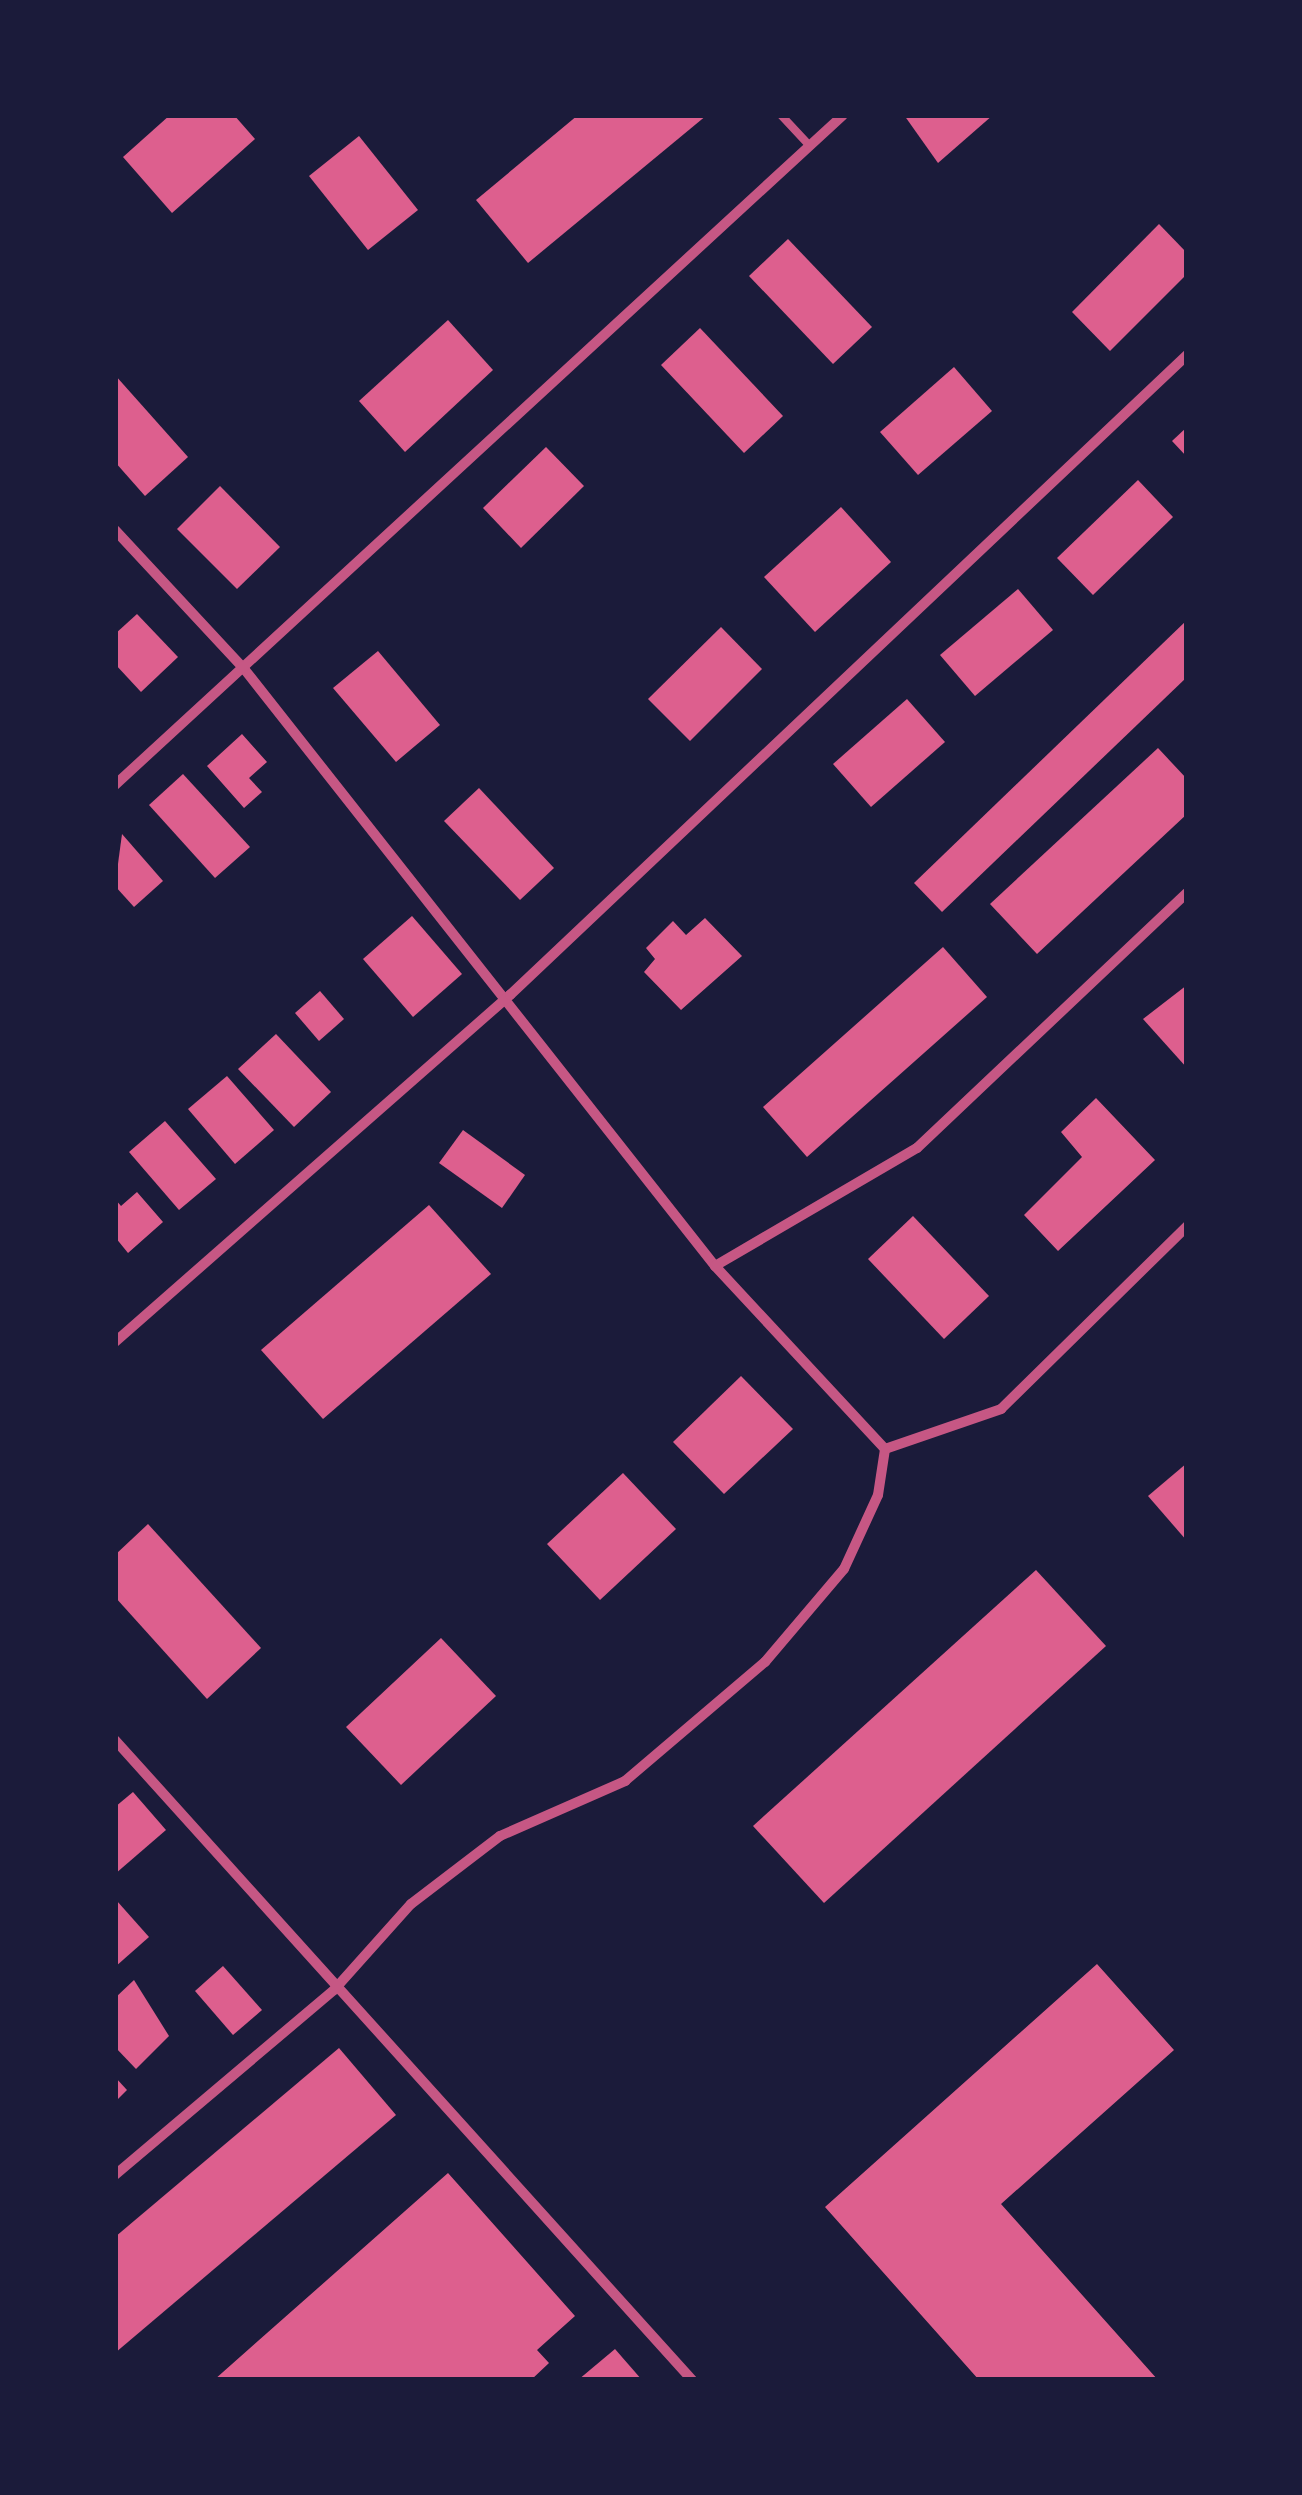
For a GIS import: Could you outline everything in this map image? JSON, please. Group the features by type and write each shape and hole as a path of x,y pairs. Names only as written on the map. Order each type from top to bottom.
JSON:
{"street":[{"path":"115,785 245,670 843,115"},
{"path":"115,1342 510,995 1187,355"},
{"path":"115,530 245,670 510,995 715,1266 885,1449"},
{"path":"715,1266 918,1148 1187,894"},
{"path":"885,1449 1001,1408 1187,1226"},
{"path":"115,2175 334,1990 411,1904 500,1836 625,1781 765,1662 844,1569 878,1495 885,1449"},
{"path":"115,1740 334,1990 692,2380"}],"lane":[{"path":"781,115 810,146"}],"building":[{"path":"170,115 234,115 255,139 172,213 123,157"},
{"path":"578,115 707,115 528,263 476,200"},
{"path":"904,115 993,115 938,163"},
{"path":"359,136 418,210 368,250 309,176"},
{"path":"1159,224 1187,253 1187,274 1110,351 1072,312"},
{"path":"788,239 872,327 833,364 749,276"},
{"path":"448,320 493,370 405,452 359,401"},
{"path":"700,328 783,416 744,453 661,365"},
{"path":"954,367 992,411 918,475 880,432"},
{"path":"115,375 188,457 145,496 115,462"},
{"path":"1187,427 1187,457 1172,441"},
{"path":"546,447 584,486 521,548 483,508"},
{"path":"1138,480 1173,517 1093,595 1057,558"},
{"path":"220,486 280,547 237,589 177,529"},
{"path":"841,507 891,562 815,632 764,577"},
{"path":"1018,589 1053,630 975,696 940,655"},
{"path":"137,614 178,657 141,692 115,664 115,634"},
{"path":"1187,620 1187,677 942,912 914,883"},
{"path":"721,627 762,669 690,741 648,699"},
{"path":"378,651 440,725 396,762 333,688"},
{"path":"907,699 945,742 871,807 833,764"},
{"path":"242,734 267,762 249,778 262,792 244,808 207,766"},
{"path":"1158,748 1187,779 1187,814 1037,954 990,904"},
{"path":"183,774 250,847 215,878 149,805"},
{"path":"479,788 554,868 520,900 444,821"},
{"path":"122,834 163,881 134,907 115,886"},
{"path":"412,916 462,974 413,1017 363,959"},
{"path":"705,918 742,956 681,1010 644,972 655,959 646,948 673,921 686,935"},
{"path":"943,947 987,997 807,1157 763,1107"},
{"path":"1187,985 1187,1068 1143,1019"},
{"path":"320,991 344,1019 319,1041 295,1013"},
{"path":"276,1034 331,1092 294,1127 238,1069"},
{"path":"227,1076 274,1130 235,1164 188,1109"},
{"path":"1096,1098 1155,1160 1058,1251 1024,1215 1082,1157 1061,1132"},
{"path":"165,1121 216,1179 179,1210 129,1152"},
{"path":"463,1130 525,1175 502,1208 439,1163"},
{"path":"137,1192 163,1222 128,1253 115,1237 115,1199 121,1206"},
{"path":"429,1205 491,1274 323,1419 261,1350"},
{"path":"913,1216 989,1296 944,1339 868,1259"},
{"path":"741,1376 793,1429 724,1494 673,1442"},
{"path":"1187,1463 1187,1541 1148,1496"},
{"path":"623,1473 676,1529 600,1600 547,1544"},
{"path":"148,1524 261,1648 207,1699 115,1597 115,1555"},
{"path":"1036,1570 1106,1646 824,1903 753,1826"},
{"path":"441,1638 496,1696 401,1785 346,1727"},
{"path":"133,1792 166,1830 115,1874 115,1807"},
{"path":"115,1903 149,1937 115,1967"},
{"path":"1097,1964 1174,2050 1001,2204 1158,2380 979,2380 825,2207"},
{"path":"223,1966 262,2010 233,2035 195,1991"},
{"path":"134,1980 169,2036 136,2069 115,2047 115,1998"},
{"path":"339,2048 396,2115 115,2353 115,2237"},
{"path":"115,2077 127,2090 115,2102"},
{"path":"448,2173 575,2316 537,2350 549,2363 531,2380 214,2380"},
{"path":"615,2349 642,2380 578,2380"}]}
